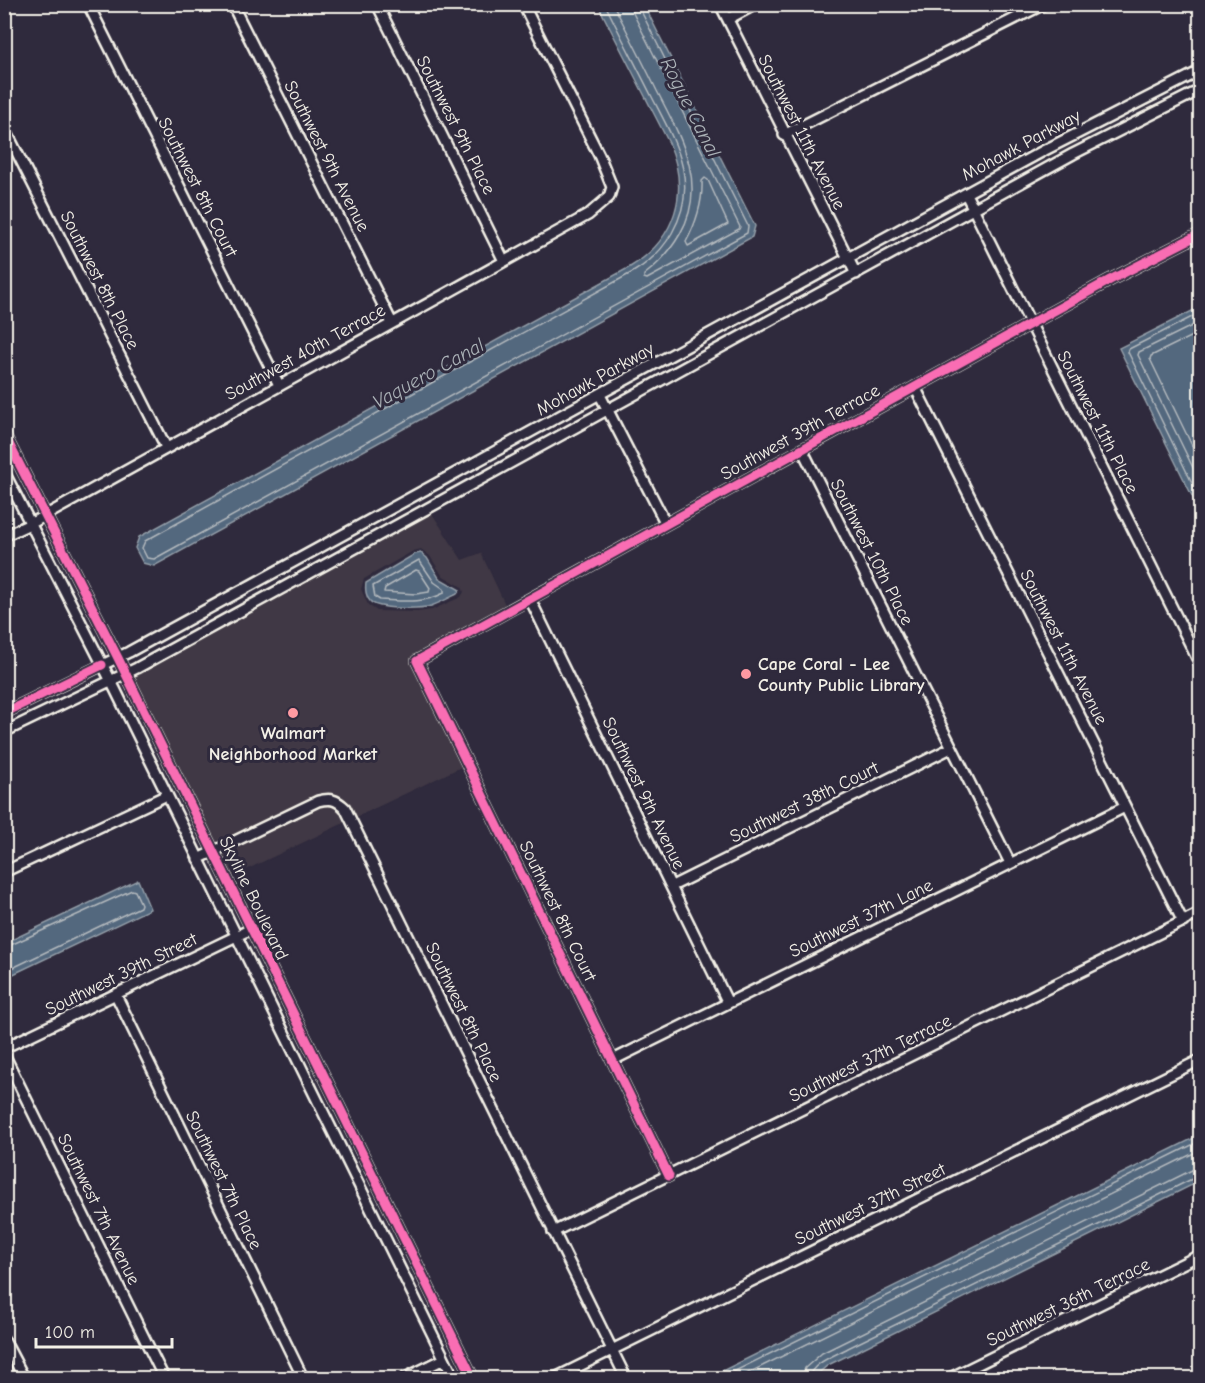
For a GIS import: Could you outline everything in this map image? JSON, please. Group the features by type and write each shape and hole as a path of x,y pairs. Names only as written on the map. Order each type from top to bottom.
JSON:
{"street":[{"name":"Southwest 8th Court","path":"88,4 279,385"},
{"name":"Southwest 9th Avenue","path":"232,4 392,323"},
{"name":"Southwest 9th Place","path":"377,4 504,261"},
{"name":"Southwest 40th Terrace","path":"4,536 30,524 588,215 609,197 612,187 599,155 523,4"},
{"name":"Southwest 11th Avenue","path":"720,4 856,274"},
{"path":"728,19 756,4"},
{"path":"784,135 1044,4"},
{"name":"Mohawk Parkway","path":"4,713 118,658 1054,146 1200,71"},
{"name":"Mohawk Parkway","path":"4,732 126,674 1073,154 1200,90"},
{"name":"Southwest 8th Place","path":"4,127 166,447"},
{"name":"Southwest 11th Place","path":"966,194 1200,664"},
{"name":"Southwest 39th Terrace","path":"417,661 1110,280 1200,234"},
{"name":"Southwest 11th Avenue","path":"915,387 1183,922"},
{"path":"600,395 666,524"},
{"name":"Skyline Boulevard","path":"4,434 126,674 473,1378"},
{"name":"Southwest 10th Place","path":"802,449 1010,863"},
{"name":"Skyline Boulevard","path":"4,472 111,681 454,1378"},
{"name":"Southwest 9th Avenue","path":"530,599 728,1003"},
{"name":"Southwest 8th Court","path":"417,661 669,1176"},
{"name":"Southwest 38th Court","path":"672,886 951,748"},
{"path":"4,872 167,795"},
{"name":"Southwest 8th Place","path":"198,859 318,801 328,798 338,800 345,808 626,1378"},
{"name":"Southwest 37th Lane","path":"613,1060 1125,807"},
{"name":"Southwest 37th Terrace","path":"553,1232 1200,913"},
{"name":"Southwest 39th Street","path":"4,1048 251,929"},
{"name":"Southwest 7th Place","path":"116,995 303,1378"},
{"name":"Southwest 7th Avenue","path":"4,1054 164,1378"},
{"name":"Southwest 37th Street","path":"555,1378 1200,1060"},
{"name":"Southwest 36th Terrace","path":"950,1378 963,1376 1200,1255"},
{"path":"4,1340 24,1378"},
{"path":"405,1378 444,1359"}],"shaded area":[{"path":"431,512 462,560 481,553 508,611 412,665 461,767 231,877 132,677","holes":["421,549 430,556 442,575 462,587 464,592 461,597 432,610 417,612 377,611 368,605 361,589 364,579 413,551"]}],"water":[{"name":"Rogue Canal","path":"598,5 644,5 755,226 752,237 154,566 143,563 135,548 139,537 630,267 646,256 658,243 675,213 678,179 675,161 669,143"},
{"path":"1200,307 1199,395 1200,512 1119,348"},
{"path":"421,553 427,558 439,578 460,590 457,594 431,606 418,608 381,606 370,601 366,593 366,583 415,554"},
{"path":"138,880 150,909 5,978 5,943"},
{"path":"1200,1135 1200,1181 828,1365 813,1378 708,1378"}],"cycle path":[{"path":"669,1176 417,661 1110,280 1200,234"},
{"path":"4,434 118,658 473,1378"},
{"path":"4,713 102,665"}],"place":[{"name":"Cape Coral - Lee County Public Library","path":"746,674"},
{"name":"Walmart Neighborhood Market","path":"293,713"}],"water label":[{"name":"Vaquero Canal","path":"428,373"}]}
